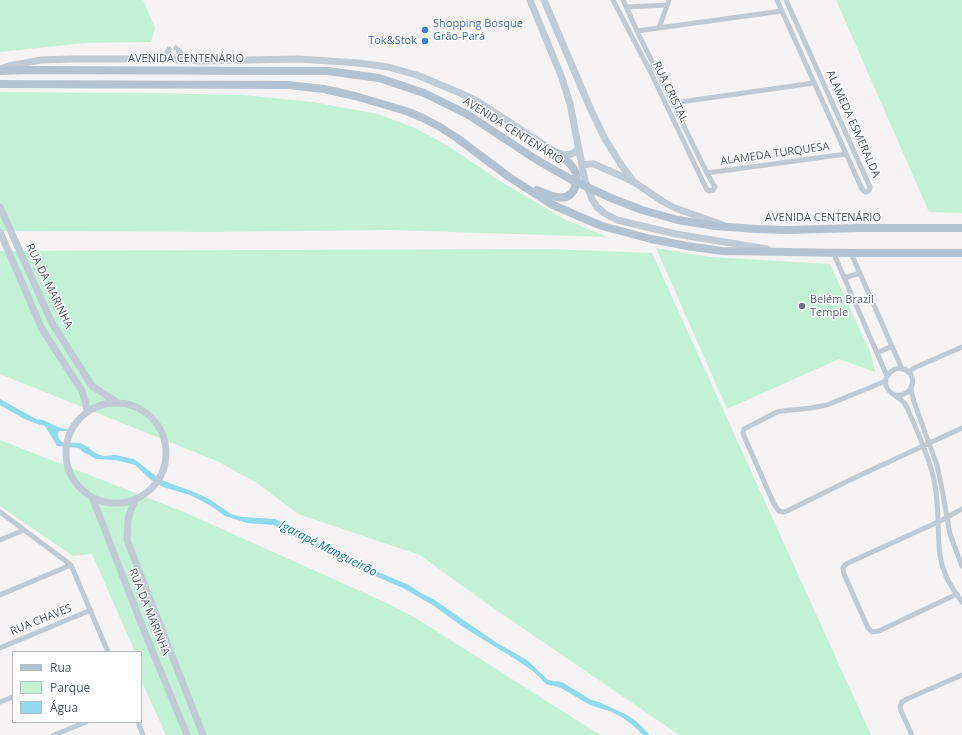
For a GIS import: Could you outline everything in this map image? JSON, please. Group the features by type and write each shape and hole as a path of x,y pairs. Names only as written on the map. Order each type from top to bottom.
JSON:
{"main road":[{"path":"530,0 562,78 570,104 588,190 597,207 604,213 617,220 676,234 781,251"},
{"path":"544,0 605,139 634,182"},
{"path":"0,70 9,66 41,60 73,59 299,60 388,67 417,75 460,92 482,104 568,162 573,168 577,179 572,192 567,197 562,198 546,194 509,177"},
{"name":"AVENIDA CENTENÁRIO","path":"0,70 327,71 379,78 424,93 467,114 537,160 574,181 611,198 678,220 715,226 787,230 962,228"},
{"path":"0,84 288,85 324,89 355,96 406,111 423,118 440,127 509,177 551,204 602,226 626,233 687,246 722,250 851,253 962,253"},
{"path":"555,152 569,155 576,152 578,147"},
{"path":"582,165 594,164 634,182 675,208 727,226"},
{"name":"RUA DA MARINHA","path":"0,207 52,323 92,386 119,403"},
{"name":"RUA DA MARINHA","path":"0,232 42,329 82,391 87,412"},
{"path":"119,403 140,409 149,416 163,435 166,455 160,478 145,494 135,499 113,503 92,497 75,482 70,472 66,450 72,429 79,419 87,412 97,407 119,403"},
{"name":"RUA DA MARINHA","path":"92,497 187,735"},
{"name":"RUA DA MARINHA","path":"135,499 128,519 127,540 203,735"}],"street":[{"name":"RUA CRISTAL","path":"613,0 706,188 708,191 712,190 715,188 623,0"},
{"name":"ALAMEDA ESMERALDA","path":"777,0 862,189 867,192 870,187 786,0"},
{"path":"626,7 668,2 659,28"},
{"path":"637,31 782,11"},
{"path":"176,48 189,60"},
{"path":"799,50 808,48"},
{"path":"158,59 166,54 169,49"},
{"path":"650,73 658,71"},
{"path":"673,102 814,83"},
{"path":"830,120 839,119"},
{"path":"684,143 691,140"},
{"name":"ALAMEDA TURQUESA","path":"707,173 846,154"},
{"path":"833,252 887,378 887,388 906,405 923,446 936,491 938,550 946,576 962,602"},
{"path":"851,253 902,369"},
{"path":"844,278 860,273"},
{"path":"877,353 892,346"},
{"path":"908,372 962,347"},
{"path":"962,428 930,443 854,478 784,512 779,511 774,504 743,433 744,429 782,410 811,408 827,405 887,378 889,373 895,369 902,369 908,372 912,379 911,389 914,402 930,443 937,464 950,534 962,566"},
{"path":"895,395 906,394 911,389"},
{"path":"957,594 879,631 872,632 868,628 843,568 848,563 938,522 962,509"},
{"path":"0,512 72,565 108,651"},
{"path":"0,540 24,530"},
{"path":"0,595 72,565"},
{"name":"RUA CHAVES","path":"0,648 91,610"},
{"path":"912,735 900,707 902,702 962,675"},
{"path":"0,702 12,697"},
{"path":"54,735 84,723"},
{"path":"138,723 143,735"}],"green space":[{"path":"0,0 143,0 155,28 151,42 84,43 0,52"},
{"path":"836,0 962,0 962,213 929,212"},
{"path":"0,92 244,95 313,102 378,114 415,128 450,147 500,181 564,219 607,237 391,230 213,232 0,231"},
{"path":"656,248 710,257 830,264 871,354 875,372 839,359 727,409"},
{"path":"548,249 652,253 871,735 679,735 486,603 420,555 298,514 257,483 217,461 0,374 0,251"},
{"path":"0,440 184,512 389,604 419,620 600,735 166,735 142,682 142,651 135,651 92,554 73,556 0,506"}],"water":[{"name":"Igarapé Mangueirão","path":"0,399 36,419 43,420 60,428 72,429 59,431 59,439 62,442 80,443 95,453 103,456 115,455 134,459 161,480 209,499 231,514 242,517 275,519 284,523 301,535 347,559 409,585 435,600 497,643 527,660 548,680 562,682 591,700 599,702 627,715 637,722 650,735 643,735 634,726 612,712 590,705 561,688 546,684 533,671 463,627 434,606 403,588 349,565 323,550 291,535 283,529 273,525 247,523 225,516 204,502 190,495 163,487 151,480 135,465 115,460 96,459 79,448 57,446 45,426 27,420 0,405"}],"place":[{"name":"Shopping Bosque Grão-Pará","path":"425,30"},
{"name":"Tok&Stok","path":"425,41"},
{"name":"Belém Brazil Temple","path":"802,306"}]}
